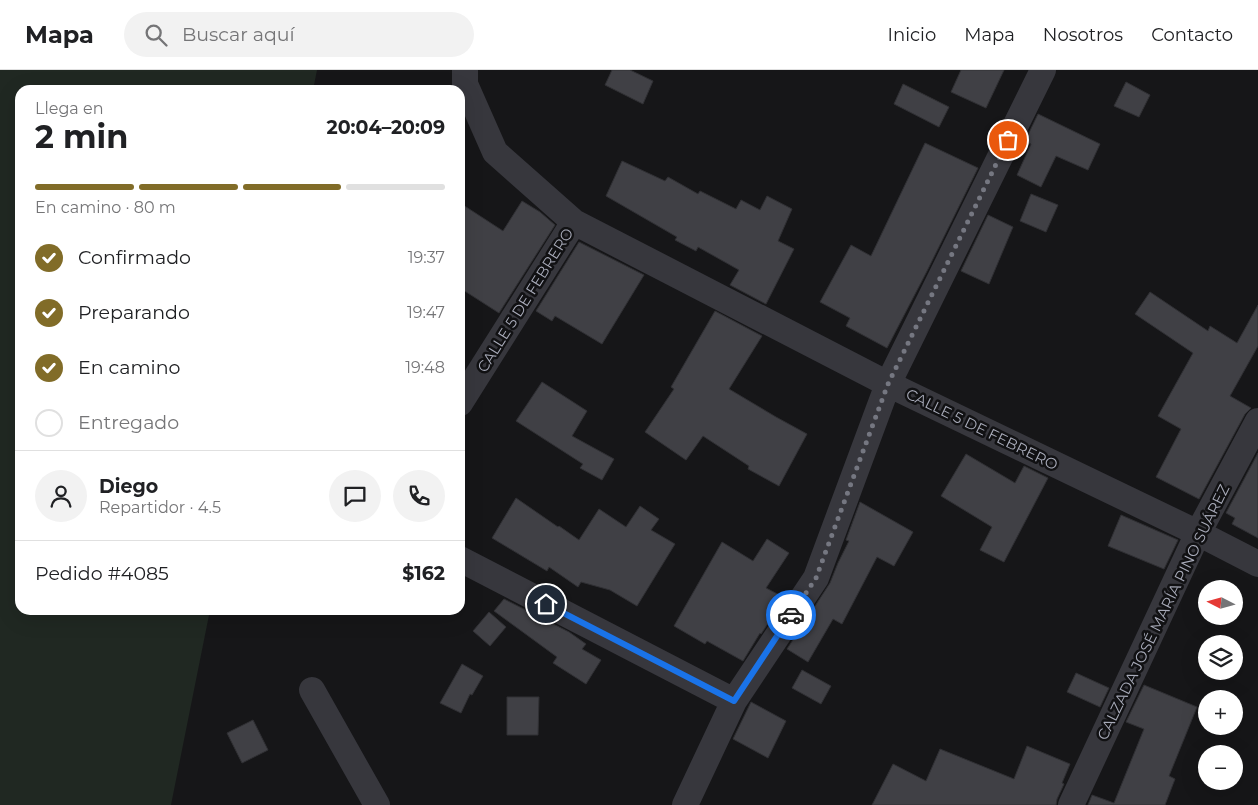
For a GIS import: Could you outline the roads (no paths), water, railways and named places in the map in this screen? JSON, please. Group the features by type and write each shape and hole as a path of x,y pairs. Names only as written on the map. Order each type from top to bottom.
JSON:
{"street":[{"name":"CALLE 5 DE FEBRERO","path":"465,70 465,84 495,152 574,222 888,384 1198,533 1258,564"},
{"path":"685,805 734,701 816,578 888,384 1043,70"},
{"name":"CALLE 5 DE FEBRERO","path":"465,395 574,222"},
{"name":"CALZADA JOSÉ MARÍA PINO SUÁREZ","path":"1071,805 1198,533 1258,421"},
{"path":"465,562 734,701"},
{"path":"312,690 377,805"}]}
